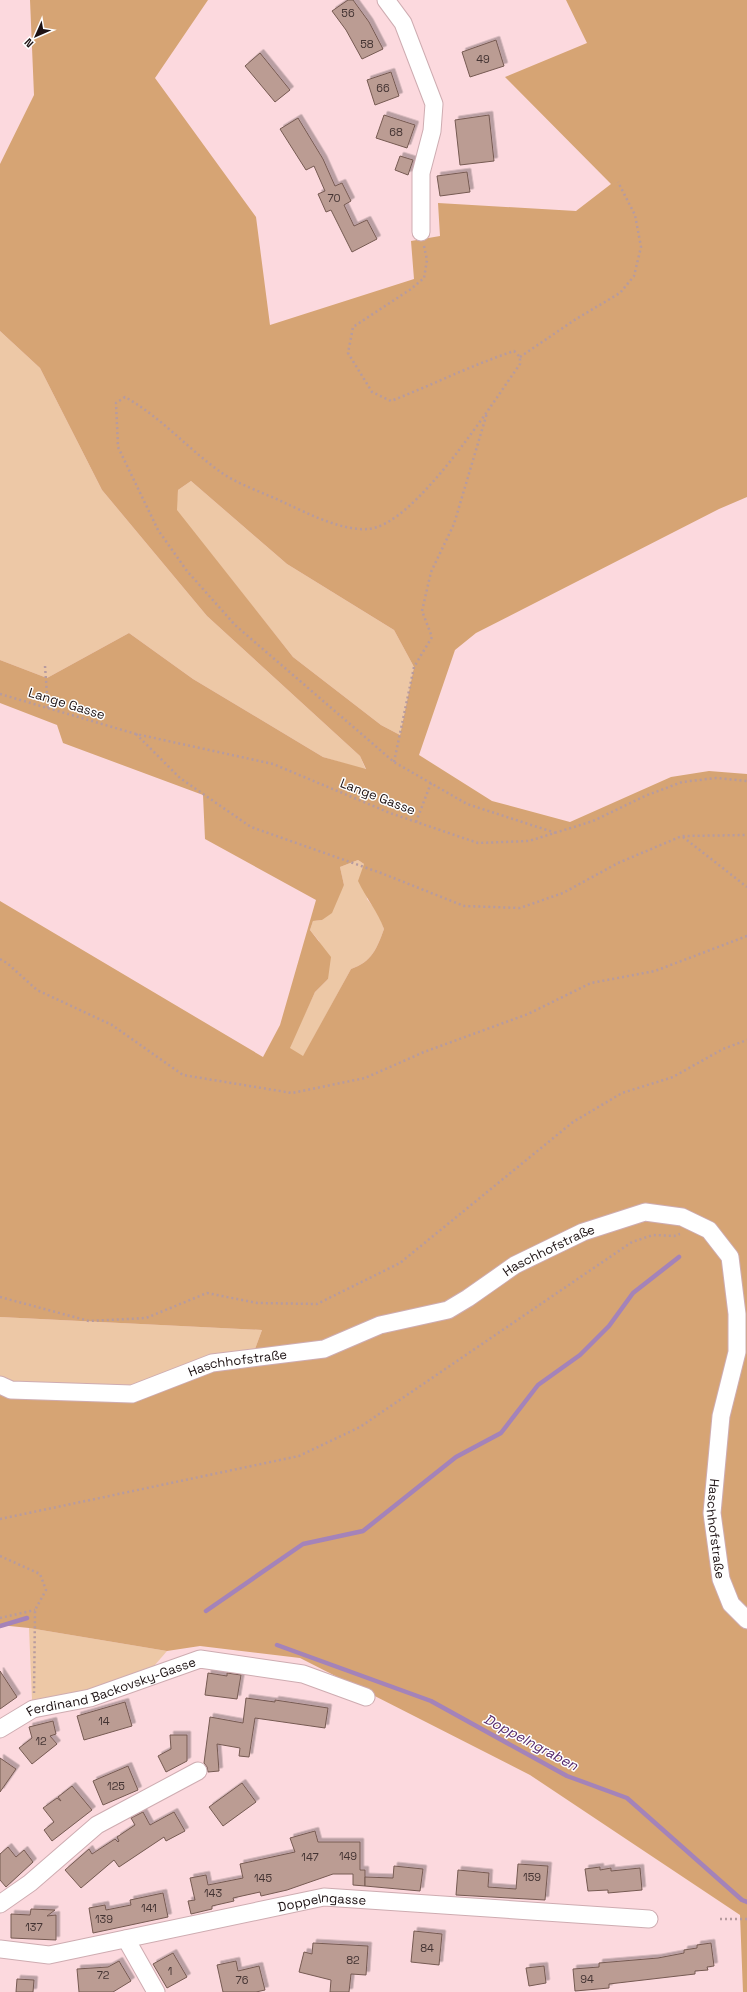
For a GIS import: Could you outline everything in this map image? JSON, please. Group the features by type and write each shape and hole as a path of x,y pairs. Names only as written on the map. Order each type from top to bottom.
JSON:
{"street":[{"path":"386,0 403,23 434,104 432,132 420,173 422,232"},
{"name":"Haschhofstraße","path":"0,1385 11,1390 132,1394 212,1363 324,1349 380,1326 448,1310 515,1265 583,1232 645,1212 682,1217 708,1230 730,1257 737,1314 737,1352 721,1416 712,1513 721,1579 731,1604 747,1620"},
{"name":"Ferdinand Backovsky-Gasse","path":"0,1729 33,1709 90,1698 200,1659 303,1674 366,1698"},
{"path":"0,1904 30,1883 97,1825 198,1771"},
{"name":"Doppelngasse","path":"0,1949 49,1955 324,1897 649,1919"},
{"path":"126,1939 156,1992"}],"path":[{"path":"520,356 576,318 620,293 634,276 641,247 635,215 618,182"},
{"path":"422,232 426,260 424,278 411,289 353,327 348,353 372,392 391,401 491,358 514,351 520,356"},
{"path":"520,356 520,364 488,410 427,490 386,525 368,530 350,528 313,516 223,474 134,402 125,397 116,403 118,447 158,530 187,571 235,625 394,762 467,804 556,833"},
{"path":"394,762 414,667 432,637 422,611 431,572 454,524 488,410"},
{"path":"45,666 48,708"},
{"name":"Lange Gasse","path":"0,694 136,734 273,764 390,813 478,842 529,841 593,821 645,796 682,782 716,778 747,781"},
{"path":"136,734 180,778 251,827 381,873 464,906 520,908 563,893 618,864 682,836 747,835"},
{"path":"416,822 431,783"},
{"path":"682,836 747,887"},
{"path":"0,959 7,963 37,990 112,1025 183,1075 292,1093 365,1078 424,1052 528,1014 591,983 655,971 747,936"},
{"path":"0,1297 89,1321 146,1318 207,1293 256,1302 317,1304 400,1263 573,1122 622,1093 674,1077 723,1049 747,1040"},
{"path":"0,1519 299,1456 360,1427 632,1242 653,1235 674,1236 682,1232 682,1217"},
{"path":"0,1556 40,1574 46,1590 35,1610 33,1709"},
{"path":"0,1618 35,1610"},
{"path":"720,1919 747,1919"}],"shaded area":[{"path":"30,0 208,0 155,78 256,217 270,325 414,279 411,241 440,236 438,203 576,211 611,184 505,77 587,43 566,0 747,0 747,497 719,509 476,633 455,650 419,755 492,801 570,822 671,777 709,771 747,774 747,1992 743,1992 740,1915 530,1775 300,1658 200,1646 167,1651 29,1628 0,1625 0,1376 12,1381 128,1389 214,1356 255,1349 262,1330 0,1317 0,901 263,1057 280,1025 316,900 205,839 203,795 63,743 57,725 0,703 0,660 47,678 129,633 193,679 323,757 366,769 360,756 207,616 102,490 40,368 0,331 0,164 34,95","holes":["191,481 287,564 394,630 414,667 400,735 381,725 293,657 177,510 178,490","358,860 364,864 358,881 379,917 384,929 373,954 364,962 351,969 303,1056 290,1048 315,992 328,979 331,957 310,930 313,921 322,920 332,913 344,885 340,867"]},
{"path":"0,331 40,368 102,490 207,616 360,756 366,770 323,757 193,679 129,633 47,678 0,660"},
{"path":"191,481 287,564 394,630 414,667 400,735 381,725 293,657 176,510 178,490"},
{"path":"358,860 364,864 367,899 379,914 384,929 373,954 364,962 351,969 303,1057 289,1048 315,992 328,979 319,941 310,930 313,921 322,920 344,885 340,867"},
{"path":"0,1317 262,1330 255,1349 214,1356 128,1389 12,1381 0,1376"},
{"path":"29,1628 167,1651 148,1673 93,1692 32,1700"}],"building":[{"path":"348,0 353,0 369,22 383,49 362,59 346,30 332,11"},
{"path":"496,40 504,66 470,77 462,52"},
{"path":"260,53 290,90 275,102 245,66"},
{"path":"391,72 399,96 375,105 367,80"},
{"path":"384,115 415,125 407,148 376,138"},
{"path":"489,115 494,161 460,165 455,120"},
{"path":"298,118 323,159 335,186 342,183 351,201 344,205 354,226 367,220 377,239 352,252 331,210 326,212 318,194 325,191 314,166 306,170 280,129"},
{"path":"400,156 413,160 408,175 395,170"},
{"path":"467,172 470,192 440,196 437,176"},
{"path":"0,1671 17,1697 0,1709"},
{"path":"208,1673 227,1676 227,1673 241,1675 237,1699 205,1695"},
{"path":"246,1698 275,1702 275,1700 328,1708 325,1728 255,1718 249,1757 239,1756 240,1748 217,1744 219,1771 208,1772 204,1763 210,1717 243,1723"},
{"path":"125,1702 132,1726 84,1740 77,1716"},
{"path":"53,1721 56,1734 50,1736 57,1744 32,1764 19,1748 32,1738 29,1727"},
{"path":"170,1735 187,1735 187,1761 166,1772 158,1756 171,1749"},
{"path":"0,1758 16,1769 0,1792"},
{"path":"128,1766 138,1790 103,1805 93,1781"},
{"path":"242,1783 256,1802 223,1826 209,1807"},
{"path":"72,1786 92,1810 52,1841 44,1830 54,1822 43,1808 57,1798 61,1801 58,1797"},
{"path":"143,1812 150,1825 174,1812 185,1831 166,1841 164,1837 119,1867 114,1860 81,1888 65,1870 89,1849 92,1854 115,1839 118,1842 117,1837 135,1825 131,1818"},
{"path":"315,1831 318,1842 360,1842 360,1870 365,1870 365,1886 353,1885 353,1874 333,1874 287,1890 261,1896 260,1892 233,1898 234,1901 212,1906 212,1909 191,1914 188,1901 195,1900 190,1878 206,1875 208,1885 243,1878 240,1864 295,1852 290,1838"},
{"path":"8,1847 16,1857 24,1850 33,1862 6,1887 0,1880 0,1854"},
{"path":"518,1864 548,1866 545,1900 456,1895 458,1870 489,1873 488,1887 516,1889"},
{"path":"394,1866 423,1869 420,1891 365,1886 365,1877 393,1878"},
{"path":"600,1867 600,1870 611,1868 611,1871 640,1868 642,1890 608,1893 608,1890 588,1891 585,1869"},
{"path":"163,1893 168,1917 93,1933 89,1908 105,1905 106,1910 131,1905 130,1900"},
{"path":"31,1909 55,1910 47,1916 56,1915 56,1940 11,1938 11,1914 30,1915"},
{"path":"414,1931 442,1934 439,1965 411,1962"},
{"path":"313,1943 368,1946 366,1975 351,1974 349,1992 330,1992 331,1980 299,1972 304,1952 312,1954"},
{"path":"711,1943 714,1966 707,1967 708,1970 695,1971 695,1974 609,1984 609,1988 575,1991 573,1969 599,1967 599,1963 658,1958 684,1953 684,1950 697,1948 697,1945"},
{"path":"173,1953 187,1977 167,1988 153,1964"},
{"path":"119,1961 131,1981 113,1992 79,1992 77,1969 108,1967"},
{"path":"236,1961 238,1971 259,1966 265,1990 256,1992 223,1992 217,1965"},
{"path":"544,1966 546,1983 529,1986 526,1968"},
{"path":"17,1979 34,1980 33,1992 16,1992"}],"waterway":[{"path":"206,1611 303,1544 363,1531 456,1457 501,1433 538,1385 580,1355 609,1326 633,1293 679,1257"},
{"name":"Doppelngraben","path":"0,1626 27,1618"},
{"name":"Doppelngraben","path":"277,1645 431,1701 567,1776 627,1798 742,1900 747,1902"}]}
